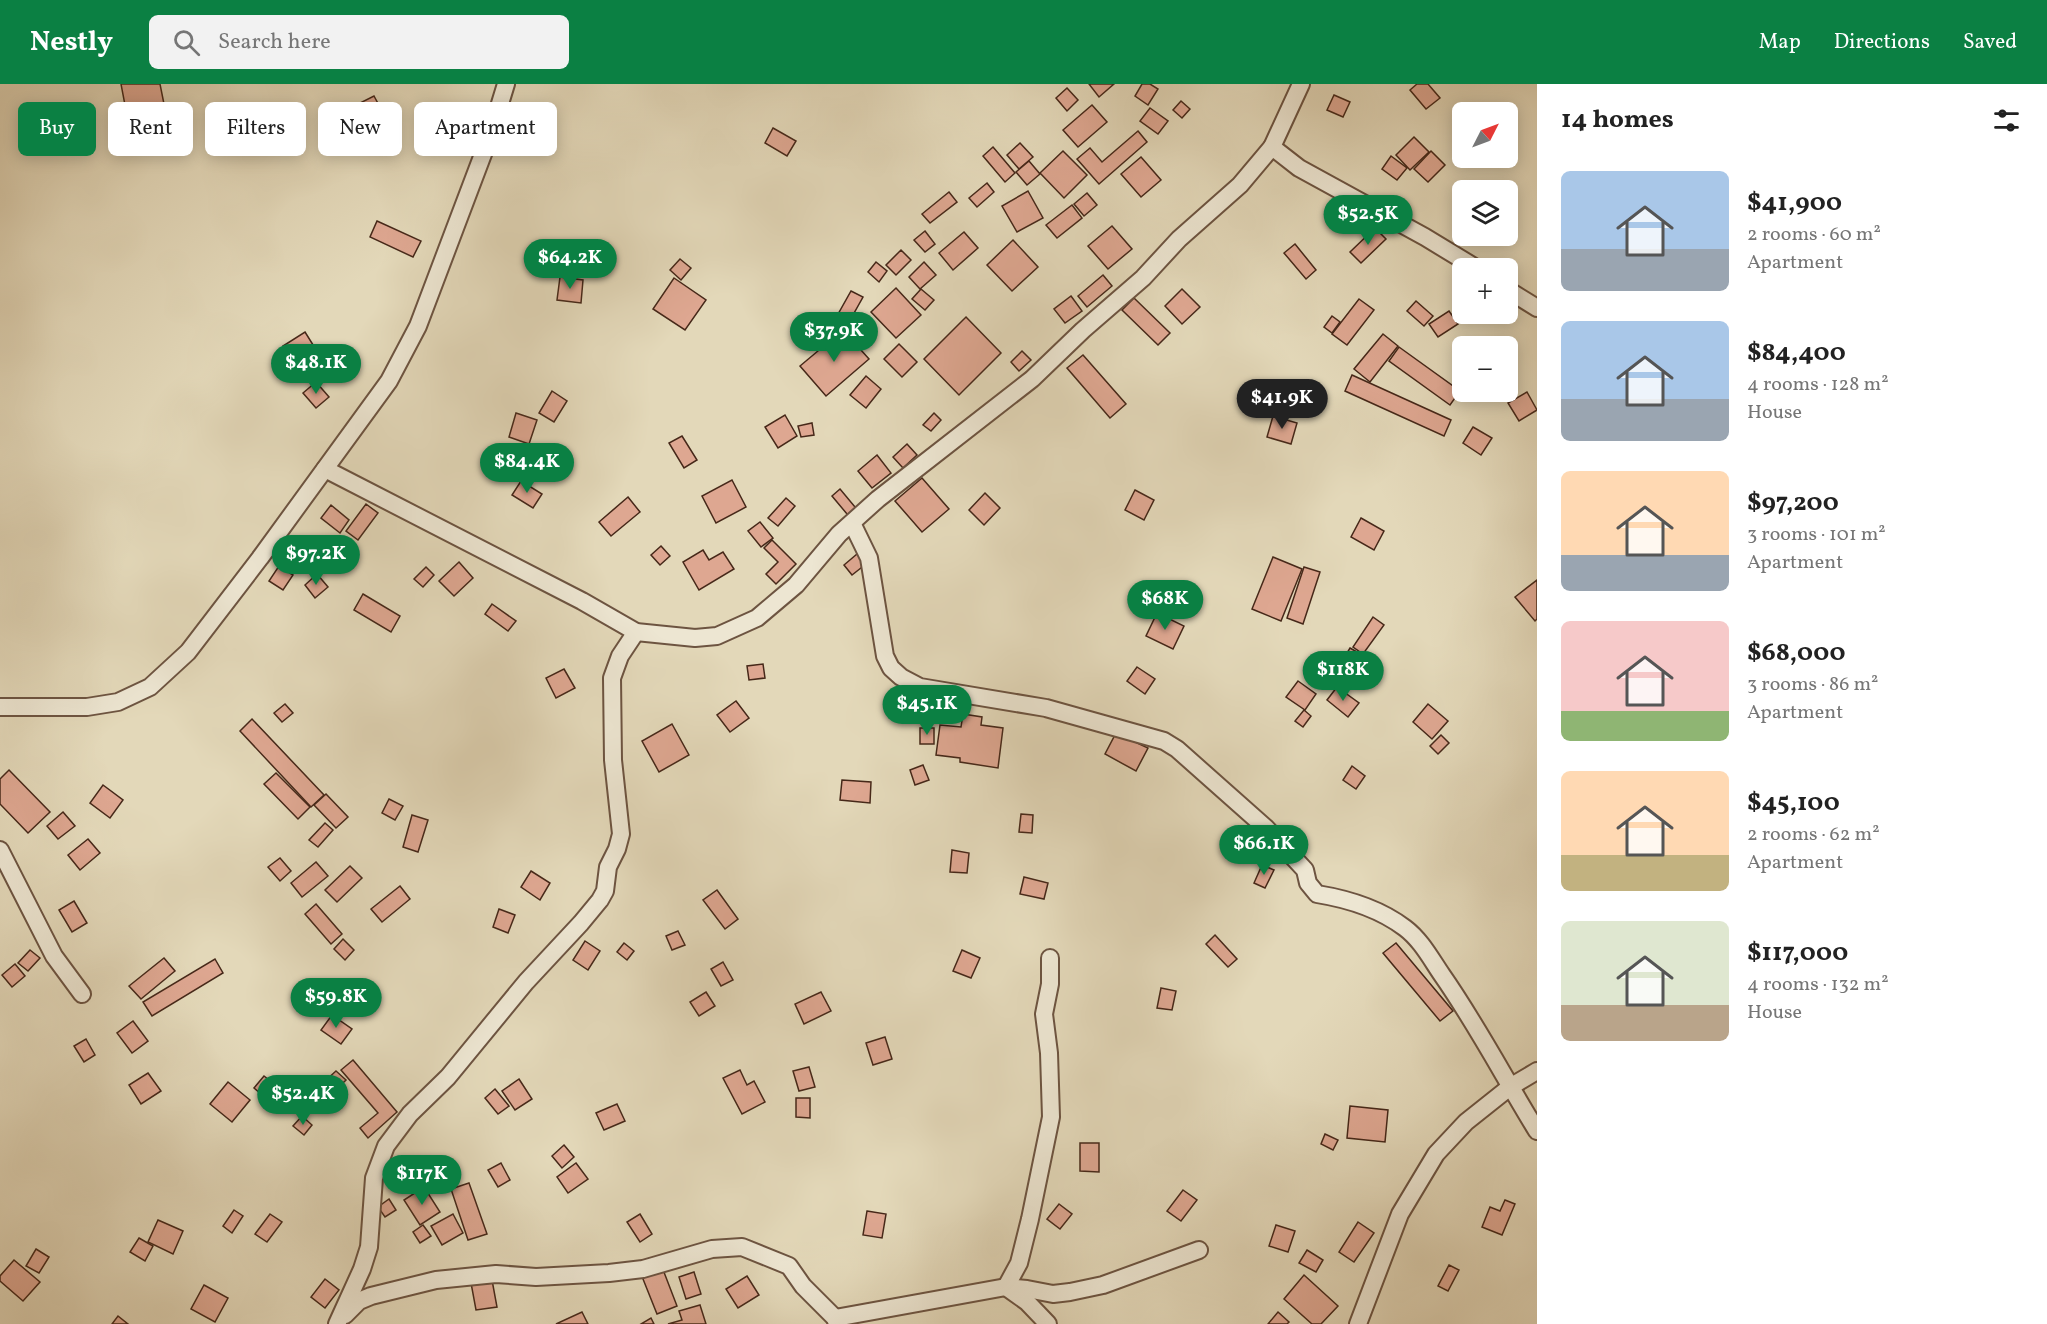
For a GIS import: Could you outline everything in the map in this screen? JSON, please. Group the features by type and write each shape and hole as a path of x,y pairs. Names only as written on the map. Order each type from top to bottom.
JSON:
{"street":[{"path":"0,707 87,707 118,702 150,687 188,652 325,470 388,381 418,326 491,133 506,84"},
{"path":"325,470 582,601 636,632 695,638 717,636 757,618 796,585 839,534 878,499 1032,379 1083,330 1143,278 1179,239 1240,185 1272,147 1301,84"},
{"path":"1272,147 1299,168 1460,258"},
{"path":"1518,296 1537,308"},
{"path":"852,523 869,558 885,656 891,668 901,677 920,687 1047,708 1164,741 1177,749 1266,828 1305,870 1308,883 1317,894 1340,898 1360,905 1389,918 1408,930 1425,949 1455,993 1537,1131"},
{"path":"338,1324 369,1247 374,1178 386,1146 410,1114 448,1077 526,982 581,923 605,891 608,867 621,834 613,760 612,678 620,657 636,632"},
{"path":"0,850 54,956 82,994"},
{"path":"1006,1287 1019,1263 1051,1117 1049,1053 1044,1014 1050,984 1050,958"},
{"path":"1358,1324 1400,1214 1436,1154 1466,1122 1510,1087 1537,1071"},
{"path":"338,1324 359,1301 436,1280 496,1275 536,1277 609,1273 643,1269 712,1249 742,1247 789,1266 802,1286 836,1321 1006,1287 1053,1294 1070,1292 1103,1285 1199,1250"},
{"path":"1006,1287 1027,1302 1048,1324"}],"building":[{"path":"121,84 160,84 164,102 124,102"},
{"path":"1089,84 1114,84 1099,97"},
{"path":"1142,84 1150,84 1158,89 1148,105 1135,96"},
{"path":"1417,84 1428,84 1440,98 1426,109 1410,90"},
{"path":"1067,88 1078,100 1067,111 1056,98"},
{"path":"1334,95 1350,102 1343,117 1327,110"},
{"path":"374,96 377,102 362,102"},
{"path":"1181,101 1190,109 1182,118 1173,110"},
{"path":"1092,105 1107,122 1078,147 1063,130"},
{"path":"1150,108 1168,121 1158,134 1140,121"},
{"path":"773,128 796,141 787,156 765,143"},
{"path":"1138,131 1147,142 1099,184 1077,159 1090,148 1102,162"},
{"path":"1414,137 1429,152 1410,170 1396,155"},
{"path":"1020,143 1033,157 1019,169 1007,155"},
{"path":"993,147 1015,173 1005,182 983,156"},
{"path":"1063,151 1087,175 1064,198 1040,173"},
{"path":"1431,151 1445,165 1428,182 1414,169"},
{"path":"1391,156 1407,168 1397,180 1382,169"},
{"path":"1141,157 1161,180 1141,197 1121,174"},
{"path":"1029,161 1040,174 1027,185 1016,172"},
{"path":"987,183 994,192 977,207 969,198"},
{"path":"1028,191 1043,218 1017,232 1002,206"},
{"path":"949,192 957,202 930,223 922,214"},
{"path":"1087,193 1097,205 1084,216 1074,204"},
{"path":"1072,205 1082,218 1057,238 1046,225"},
{"path":"377,221 421,241 413,257 370,237"},
{"path":"1112,226 1132,249 1108,269 1088,246"},
{"path":"1375,228 1386,239 1361,263 1350,252"},
{"path":"925,231 935,244 925,252 914,240"},
{"path":"964,232 978,248 953,270 939,253"},
{"path":"1013,240 1038,267 1012,291 987,265"},
{"path":"1295,244 1316,270 1306,279 1284,253"},
{"path":"901,250 911,260 896,275 886,265"},
{"path":"680,259 691,268 681,280 670,270"},
{"path":"876,262 887,271 879,282 868,272"},
{"path":"924,262 936,275 920,289 909,277"},
{"path":"1103,275 1112,286 1087,307 1078,296"},
{"path":"560,277 583,280 581,303 557,300"},
{"path":"674,278 706,300 685,330 653,309"},
{"path":"896,288 921,315 896,338 871,312"},
{"path":"921,289 934,300 925,310 912,299"},
{"path":"1182,289 1200,307 1182,324 1165,306"},
{"path":"851,291 863,297 849,322 837,316"},
{"path":"1071,296 1082,311 1065,323 1054,309"},
{"path":"1134,298 1170,333 1158,345 1122,310"},
{"path":"1359,299 1374,310 1347,345 1332,334"},
{"path":"1416,301 1433,316 1424,326 1407,311"},
{"path":"1449,311 1452,315 1452,324 1458,324 1438,337 1429,324"},
{"path":"1332,316 1340,322 1332,333 1324,327"},
{"path":"966,317 1001,353 959,395 924,359"},
{"path":"843,330 869,359 826,396 800,366"},
{"path":"305,332 315,348 294,362 283,346"},
{"path":"1383,334 1398,346 1370,382 1354,369"},
{"path":"899,344 917,362 902,377 884,359"},
{"path":"1399,347 1452,385 1452,402 1450,405 1389,361"},
{"path":"1022,351 1031,360 1019,371 1011,362"},
{"path":"1083,355 1126,404 1110,418 1067,368"},
{"path":"1352,375 1451,420 1444,436 1345,391"},
{"path":"866,376 881,389 866,408 850,395"},
{"path":"316,382 329,397 316,408 303,393"},
{"path":"552,391 567,401 554,422 539,413"},
{"path":"1527,392 1537,410 1519,421 1508,403 1518,402 1518,397"},
{"path":"516,413 537,420 529,444 509,437"},
{"path":"934,413 941,420 931,431 923,425"},
{"path":"785,415 797,436 778,448 765,427"},
{"path":"1273,416 1297,423 1291,444 1267,437"},
{"path":"812,423 814,435 801,437 798,426"},
{"path":"1473,427 1492,438 1481,455 1463,443"},
{"path":"682,436 697,460 684,468 669,443"},
{"path":"907,444 917,455 903,468 893,457"},
{"path":"877,455 891,473 872,488 858,471"},
{"path":"922,478 949,509 922,532 895,501"},
{"path":"732,480 746,507 716,523 702,496"},
{"path":"521,481 542,494 533,508 512,495"},
{"path":"840,489 860,513 852,520 832,496"},
{"path":"1135,490 1154,500 1144,520 1125,510"},
{"path":"985,493 1000,508 984,525 969,510"},
{"path":"628,497 640,512 611,536 599,522"},
{"path":"786,498 795,506 778,526 768,518"},
{"path":"366,504 378,513 358,540 346,531"},
{"path":"331,505 349,520 340,533 321,518"},
{"path":"1361,518 1384,531 1374,550 1351,537"},
{"path":"760,522 773,538 761,547 748,531"},
{"path":"772,540 796,564 776,584 766,574 778,562 764,548"},
{"path":"661,546 670,556 660,565 651,555"},
{"path":"703,550 709,560 723,552 734,569 699,590 683,562"},
{"path":"857,554 866,564 852,575 844,565"},
{"path":"1273,557 1302,569 1281,621 1252,609"},
{"path":"459,562 473,578 454,596 439,581"},
{"path":"279,566 293,575 283,590 269,581"},
{"path":"426,567 434,575 423,587 414,579"},
{"path":"1304,567 1320,572 1303,624 1287,618"},
{"path":"317,574 328,587 315,598 305,585"},
{"path":"1537,580 1537,619 1535,621 1515,597"},
{"path":"363,594 400,616 391,632 354,610"},
{"path":"1170,596 1187,604 1182,618 1164,611"},
{"path":"492,604 516,621 508,631 485,614"},
{"path":"1157,613 1184,626 1173,649 1146,636"},
{"path":"1373,617 1384,625 1363,654 1353,647"},
{"path":"1350,648 1364,656 1349,681 1335,673"},
{"path":"763,664 765,678 749,680 747,666"},
{"path":"1137,667 1155,679 1145,694 1127,681"},
{"path":"564,669 575,688 556,698 546,678"},
{"path":"1298,681 1316,694 1305,710 1286,697"},
{"path":"1337,687 1359,703 1348,717 1327,700"},
{"path":"736,701 749,718 730,732 717,715"},
{"path":"285,704 293,713 282,722 274,713"},
{"path":"1428,704 1448,721 1432,739 1413,722"},
{"path":"1304,710 1311,716 1303,727 1295,721"},
{"path":"963,714 982,717 981,725 1003,728 998,768 960,762 960,758 936,755 940,725 961,727"},
{"path":"252,719 324,795 311,807 240,731"},
{"path":"672,724 689,755 659,772 642,741"},
{"path":"920,728 934,728 934,744 920,744"},
{"path":"1116,733 1148,748 1136,771 1105,754"},
{"path":"1441,735 1449,743 1438,754 1430,746"},
{"path":"923,765 929,780 915,785 910,770"},
{"path":"1352,766 1365,776 1356,789 1343,780"},
{"path":"9,770 50,812 28,833 0,804 0,779"},
{"path":"276,773 310,807 298,819 264,784"},
{"path":"842,780 871,782 870,803 840,800"},
{"path":"103,785 123,800 110,818 90,803"},
{"path":"326,794 348,817 336,828 314,805"},
{"path":"389,799 403,806 395,820 382,813"},
{"path":"63,812 75,826 58,839 47,826"},
{"path":"1021,814 1033,815 1032,833 1019,832"},
{"path":"412,815 428,820 418,852 403,847"},
{"path":"325,823 333,830 318,847 309,840"},
{"path":"88,839 100,853 80,870 68,855"},
{"path":"952,850 969,853 967,873 950,872"},
{"path":"280,858 291,871 280,881 268,867"},
{"path":"316,862 328,876 302,897 291,883"},
{"path":"1262,865 1274,870 1265,888 1254,883"},
{"path":"350,866 362,878 337,902 325,890"},
{"path":"531,871 550,883 540,900 521,887"},
{"path":"1024,877 1048,883 1044,899 1020,894"},
{"path":"400,886 410,899 382,922 371,909"},
{"path":"717,890 738,919 725,929 703,900"},
{"path":"74,901 87,923 72,932 59,910"},
{"path":"316,904 342,934 331,944 305,914"},
{"path":"499,909 515,915 508,933 493,927"},
{"path":"678,931 685,945 672,950 666,936"},
{"path":"1215,935 1237,959 1228,967 1206,944"},
{"path":"343,939 354,950 345,960 334,949"},
{"path":"585,941 600,951 588,970 573,960"},
{"path":"624,943 634,951 627,960 617,952"},
{"path":"1396,943 1453,1011 1440,1021 1383,953"},
{"path":"30,950 40,958 28,971 18,963"},
{"path":"962,950 980,958 971,978 953,971"},
{"path":"164,958 175,971 141,999 129,986"},
{"path":"215,959 223,973 152,1016 143,1002"},
{"path":"723,962 733,980 721,986 711,969"},
{"path":"15,964 25,976 12,987 2,975"},
{"path":"1161,988 1176,991 1172,1010 1157,1008"},
{"path":"706,992 715,1006 699,1016 690,1002"},
{"path":"821,992 831,1011 804,1024 795,1004"},
{"path":"332,1015 352,1029 341,1044 321,1030"},
{"path":"133,1021 148,1041 132,1053 117,1033"},
{"path":"885,1037 892,1059 873,1065 866,1043"},
{"path":"86,1039 95,1055 84,1062 74,1046"},
{"path":"353,1060 397,1112 368,1138 360,1128 378,1113 341,1070"},
{"path":"809,1067 815,1087 799,1091 793,1071"},
{"path":"740,1070 747,1085 754,1081 765,1102 742,1114 723,1078"},
{"path":"336,1071 346,1080 322,1103 312,1093"},
{"path":"148,1073 161,1091 141,1104 129,1085"},
{"path":"264,1076 278,1087 267,1099 254,1088"},
{"path":"519,1079 532,1099 515,1110 502,1091"},
{"path":"228,1082 250,1100 232,1122 210,1104"},
{"path":"495,1089 509,1106 498,1114 485,1098"},
{"path":"796,1098 810,1098 810,1118 796,1117"},
{"path":"617,1104 625,1121 604,1130 596,1113"},
{"path":"1350,1106 1388,1110 1385,1142 1347,1138"},
{"path":"302,1116 312,1125 304,1135 293,1126"},
{"path":"1325,1134 1338,1140 1333,1150 1321,1144"},
{"path":"1080,1143 1099,1143 1099,1172 1080,1171"},
{"path":"564,1145 574,1157 562,1168 552,1156"},
{"path":"501,1163 510,1180 498,1187 488,1170"},
{"path":"576,1163 588,1179 568,1193 557,1177"},
{"path":"469,1183 487,1234 468,1240 451,1189"},
{"path":"424,1187 440,1212 420,1225 404,1200"},
{"path":"1183,1190 1197,1200 1181,1221 1167,1211"},
{"path":"389,1199 396,1210 385,1217 378,1207"},
{"path":"1505,1200 1515,1204 1502,1235 1482,1227 1490,1207 1500,1211"},
{"path":"1059,1204 1072,1214 1060,1229 1047,1219"},
{"path":"234,1210 243,1216 232,1233 223,1226"},
{"path":"867,1211 886,1214 882,1238 863,1235"},
{"path":"270,1214 282,1222 267,1242 255,1234"},
{"path":"453,1214 463,1233 442,1245 431,1226"},
{"path":"640,1214 652,1234 640,1242 627,1222"},
{"path":"158,1220 183,1231 173,1254 148,1242"},
{"path":"1358,1222 1374,1233 1354,1262 1339,1252"},
{"path":"423,1225 431,1236 420,1243 413,1232"},
{"path":"1276,1225 1295,1231 1288,1252 1269,1246"},
{"path":"139,1238 153,1246 145,1261 130,1252"},
{"path":"36,1249 49,1257 39,1273 26,1266"},
{"path":"1307,1250 1323,1260 1316,1272 1299,1263"},
{"path":"14,1260 40,1282 23,1301 0,1281 0,1276"},
{"path":"1449,1265 1459,1270 1448,1291 1438,1286"},
{"path":"662,1267 677,1306 657,1314 641,1274"},
{"path":"694,1272 701,1294 686,1299 679,1277"},
{"path":"1304,1275 1338,1306 1321,1324 1312,1324 1284,1299"},
{"path":"747,1276 759,1295 738,1308 726,1289"},
{"path":"325,1279 339,1290 325,1308 311,1297"},
{"path":"492,1280 497,1307 476,1310 471,1283"},
{"path":"204,1285 228,1298 215,1322 191,1309"},
{"path":"700,1305 706,1324 668,1324 682,1320 679,1311"},
{"path":"582,1312 588,1324 556,1324"},
{"path":"1278,1312 1289,1322 1287,1324 1268,1324"},
{"path":"118,1316 128,1324 112,1324"},
{"path":"651,1318 654,1324 641,1324"}]}
